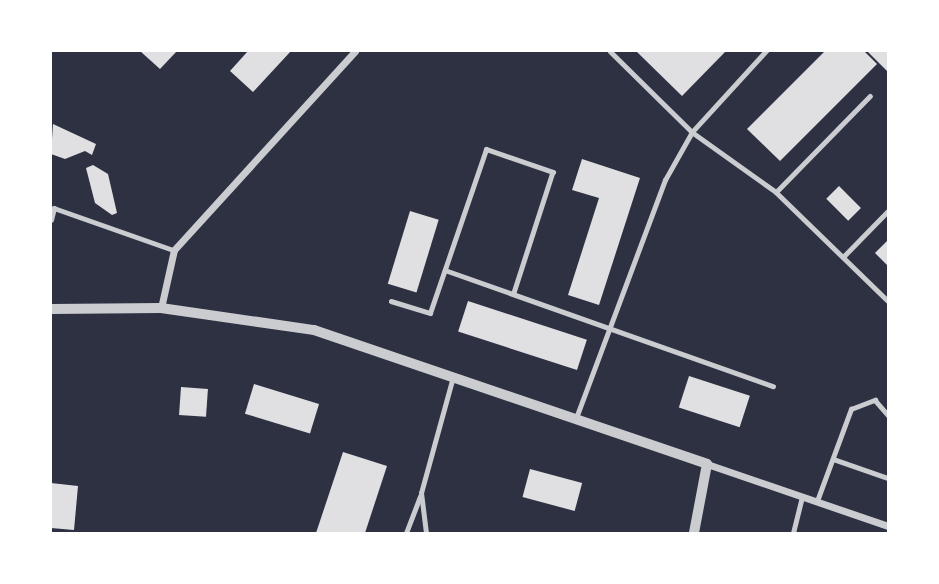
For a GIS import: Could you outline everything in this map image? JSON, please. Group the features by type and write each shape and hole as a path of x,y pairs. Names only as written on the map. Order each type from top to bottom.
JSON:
{"street":[{"path":"161,308 174,250 355,51"},
{"path":"51,309 161,308 314,330 888,526"},
{"path":"694,533 707,464"}],"lane":[{"path":"610,51 692,132 776,192 888,301"},
{"path":"576,418 665,180 692,132 766,51"},
{"path":"776,192 870,96"},
{"path":"391,301 430,313 486,149 553,172 514,293"},
{"path":"51,220 54,208 174,250"},
{"path":"843,257 888,211"},
{"path":"445,270 773,386"},
{"path":"406,533 421,493 453,376"},
{"path":"817,502 850,409 875,400 888,415"},
{"path":"832,459 888,478"},
{"path":"421,493 426,533"},
{"path":"793,533 802,496"}],"building":[{"path":"140,51 177,51 160,69"},
{"path":"248,51 291,51 253,92 230,71"},
{"path":"636,51 726,51 682,96"},
{"path":"825,51 864,51 877,64 780,161 747,129"},
{"path":"867,51 888,51 888,72"},
{"path":"53,124 96,144 92,155 85,151 65,159 51,154"},
{"path":"582,159 640,178 599,305 568,295 599,198 572,190"},
{"path":"93,165 108,174 117,213 112,215 95,203 86,168"},
{"path":"839,186 861,208 848,221 826,199"},
{"path":"410,211 439,220 416,292 388,284"},
{"path":"888,240 888,266 875,253"},
{"path":"468,301 587,340 577,370 458,331"},
{"path":"689,376 750,396 740,427 679,407"},
{"path":"254,384 319,404 310,434 245,414"},
{"path":"181,387 208,389 206,417 179,415"},
{"path":"343,452 387,466 365,533 316,533"},
{"path":"530,469 582,483 575,511 522,497"},
{"path":"51,483 78,486 74,530 51,528"}]}
